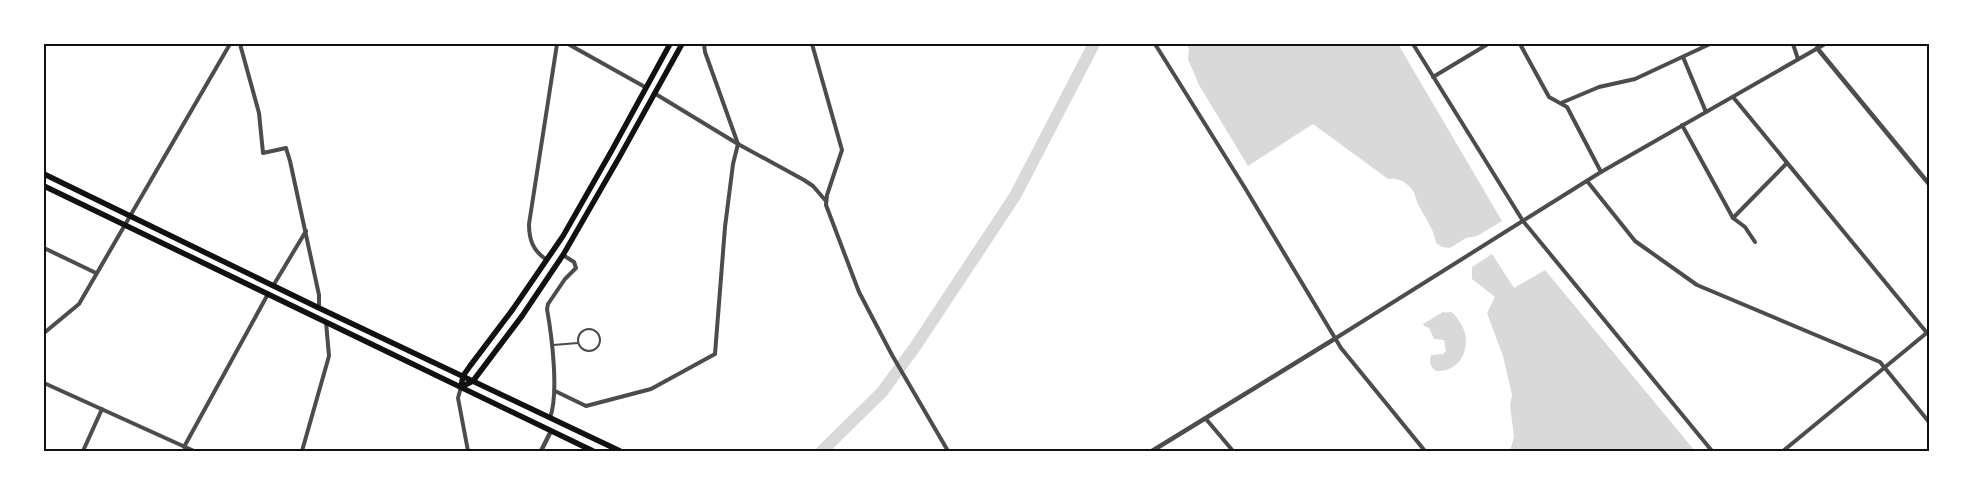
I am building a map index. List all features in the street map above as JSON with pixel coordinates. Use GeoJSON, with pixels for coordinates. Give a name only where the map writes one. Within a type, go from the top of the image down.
{"type":"FeatureCollection","features":[{"type":"Feature","properties":{"kind":"highway"},"geometry":{"type":"LineString","coordinates":[[461,387],[464,376],[548,260],[612,150],[670,44]]}},
{"type":"Feature","properties":{"kind":"highway"},"geometry":{"type":"LineString","coordinates":[[461,387],[473,381],[527,308],[563,255],[682,44]]}},
{"type":"Feature","properties":{"kind":"highway"},"geometry":{"type":"LineString","coordinates":[[44,174],[273,286],[620,451]]}},
{"type":"Feature","properties":{"kind":"highway"},"geometry":{"type":"LineString","coordinates":[[44,186],[593,451]]}},
{"type":"Feature","properties":{"kind":"street"},"geometry":{"type":"LineString","coordinates":[[44,333],[79,304],[230,44]]}},
{"type":"Feature","properties":{"kind":"street"},"geometry":{"type":"LineString","coordinates":[[240,44],[259,113],[263,153],[286,148],[306,231],[319,295],[319,308]]}},
{"type":"Feature","properties":{"kind":"street"},"geometry":{"type":"LineString","coordinates":[[548,260],[539,254],[533,246],[530,239],[529,224],[557,44]]}},
{"type":"Feature","properties":{"kind":"street"},"geometry":{"type":"LineString","coordinates":[[568,44],[645,87]]}},
{"type":"Feature","properties":{"kind":"street"},"geometry":{"type":"LineString","coordinates":[[555,390],[586,406],[651,389],[715,354],[725,227],[733,164],[738,144],[705,52],[704,44]]}},
{"type":"Feature","properties":{"kind":"street"},"geometry":{"type":"LineString","coordinates":[[812,44],[842,150],[826,201]]}},
{"type":"Feature","properties":{"kind":"street"},"geometry":{"type":"LineString","coordinates":[[1155,44],[1347,355],[1425,451]]}},
{"type":"Feature","properties":{"kind":"street"},"geometry":{"type":"LineString","coordinates":[[1413,44],[1523,221],[1712,451]]}},
{"type":"Feature","properties":{"kind":"street"},"geometry":{"type":"LineString","coordinates":[[1433,77],[1488,44]]}},
{"type":"Feature","properties":{"kind":"street"},"geometry":{"type":"LineString","coordinates":[[1520,44],[1549,98],[1567,107],[1601,172]]}},
{"type":"Feature","properties":{"kind":"street"},"geometry":{"type":"LineString","coordinates":[[1561,103],[1599,87],[1635,78],[1710,44]]}},
{"type":"Feature","properties":{"kind":"street"},"geometry":{"type":"LineString","coordinates":[[1793,44],[1798,59]]}},
{"type":"Feature","properties":{"kind":"street"},"geometry":{"type":"LineString","coordinates":[[1152,451],[1601,172],[1825,44]]}},
{"type":"Feature","properties":{"kind":"street"},"geometry":{"type":"LineString","coordinates":[[1817,48],[1929,184]]}},
{"type":"Feature","properties":{"kind":"street"},"geometry":{"type":"LineString","coordinates":[[1683,57],[1706,112]]}},
{"type":"Feature","properties":{"kind":"street"},"geometry":{"type":"LineString","coordinates":[[654,93],[738,144],[804,180],[813,186],[826,201],[859,292],[893,358],[948,451]]}},
{"type":"Feature","properties":{"kind":"street"},"geometry":{"type":"LineString","coordinates":[[1733,97],[1928,332],[1783,451]]}},
{"type":"Feature","properties":{"kind":"street"},"geometry":{"type":"LineString","coordinates":[[1682,125],[1733,218],[1746,227],[1755,242]]}},
{"type":"Feature","properties":{"kind":"street"},"geometry":{"type":"LineString","coordinates":[[1733,218],[1787,163]]}},
{"type":"Feature","properties":{"kind":"street"},"geometry":{"type":"LineString","coordinates":[[1587,181],[1635,241],[1697,285],[1880,362],[1929,422]]}},
{"type":"Feature","properties":{"kind":"street"},"geometry":{"type":"LineString","coordinates":[[273,286],[306,231]]}},
{"type":"Feature","properties":{"kind":"street"},"geometry":{"type":"LineString","coordinates":[[44,248],[96,274]]}},
{"type":"Feature","properties":{"kind":"street"},"geometry":{"type":"LineString","coordinates":[[550,418],[554,405],[555,390],[548,304],[565,279],[576,268],[574,262],[563,255]]}},
{"type":"Feature","properties":{"kind":"street"},"geometry":{"type":"LineString","coordinates":[[184,447],[268,294]]}},
{"type":"Feature","properties":{"kind":"street"},"geometry":{"type":"LineString","coordinates":[[302,451],[329,356],[326,322]]}},
{"type":"Feature","properties":{"kind":"street"},"geometry":{"type":"LineString","coordinates":[[44,383],[194,451]]}},
{"type":"Feature","properties":{"kind":"street"},"geometry":{"type":"LineString","coordinates":[[461,387],[458,398],[468,451]]}},
{"type":"Feature","properties":{"kind":"street"},"geometry":{"type":"LineString","coordinates":[[83,451],[102,409]]}},
{"type":"Feature","properties":{"kind":"street"},"geometry":{"type":"LineString","coordinates":[[1206,419],[1233,451]]}},
{"type":"Feature","properties":{"kind":"street"},"geometry":{"type":"LineString","coordinates":[[541,451],[551,431]]}},
{"type":"Feature","properties":{"kind":"lane"},"geometry":{"type":"LineString","coordinates":[[551,345],[578,344],[587,350],[597,348],[600,340],[599,334],[591,329],[586,330],[580,333],[578,344]]}},
{"type":"Feature","properties":{"kind":"shaded area"},"geometry":{"type":"Polygon","coordinates":[[[1187,44],[1398,44],[1502,221],[1477,236],[1466,238],[1450,248],[1442,247],[1436,243],[1431,227],[1418,204],[1414,192],[1409,186],[1399,180],[1388,179],[1313,124],[1248,166],[1199,85],[1188,59],[1189,49],[1187,44]]]}},
{"type":"Feature","properties":{"kind":"shaded area"},"geometry":{"type":"Polygon","coordinates":[[[1492,254],[1514,288],[1545,270],[1695,451],[1510,451],[1514,437],[1510,405],[1512,395],[1503,356],[1487,313],[1495,297],[1472,279],[1472,267],[1492,254]]]}},
{"type":"Feature","properties":{"kind":"shaded area"},"geometry":{"type":"Polygon","coordinates":[[[1443,312],[1451,312],[1457,318],[1466,337],[1466,345],[1460,361],[1446,370],[1437,371],[1431,366],[1430,358],[1431,355],[1443,354],[1446,351],[1444,340],[1434,339],[1429,328],[1423,324],[1443,312]]]}},
{"type":"Feature","properties":{"kind":"waterway"},"geometry":{"type":"LineString","coordinates":[[822,451],[882,392],[915,347],[1015,196],[1094,44]]}}]}
